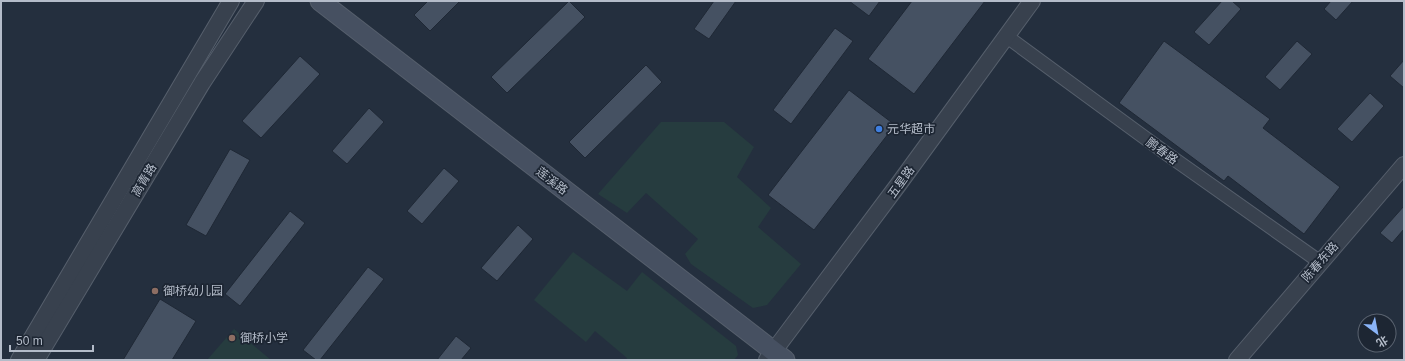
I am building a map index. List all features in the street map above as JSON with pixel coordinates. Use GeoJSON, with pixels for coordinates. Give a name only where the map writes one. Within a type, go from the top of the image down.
{"type":"FeatureCollection","features":[{"type":"Feature","properties":{"kind":"main road","name":"莲溪路"},"geometry":{"type":"LineString","coordinates":[[320,1],[775,357]]}},
{"type":"Feature","properties":{"kind":"street","name":"高青路"},"geometry":{"type":"LineString","coordinates":[[19,360],[231,1]]}},
{"type":"Feature","properties":{"kind":"street","name":"高青路"},"geometry":{"type":"LineString","coordinates":[[36,360],[202,83],[256,1]]}},
{"type":"Feature","properties":{"kind":"street","name":"五星路"},"geometry":{"type":"LineString","coordinates":[[775,357],[1032,1]]}},
{"type":"Feature","properties":{"kind":"street","name":"鹏春路"},"geometry":{"type":"LineString","coordinates":[[1006,36],[1167,154],[1320,262]]}},
{"type":"Feature","properties":{"kind":"street","name":"陈春东路"},"geometry":{"type":"LineString","coordinates":[[1237,360],[1404,165]]}},
{"type":"Feature","properties":{"kind":"green space"},"geometry":{"type":"Polygon","coordinates":[[[661,122],[724,122],[754,147],[737,177],[771,208],[758,227],[801,264],[767,305],[753,308],[691,264],[685,254],[698,239],[646,193],[627,213],[598,194],[661,122]]]}},
{"type":"Feature","properties":{"kind":"green space"},"geometry":{"type":"Polygon","coordinates":[[[573,252],[627,291],[642,272],[736,346],[738,355],[734,360],[626,360],[627,358],[595,331],[586,342],[534,300],[573,252]]]}},
{"type":"Feature","properties":{"kind":"green space"},"geometry":{"type":"Polygon","coordinates":[[[234,329],[271,360],[207,360],[234,329]]]}},
{"type":"Feature","properties":{"kind":"building"},"geometry":{"type":"Polygon","coordinates":[[[428,1],[460,1],[430,31],[414,15],[428,1]]]}},
{"type":"Feature","properties":{"kind":"building"},"geometry":{"type":"Polygon","coordinates":[[[569,1],[585,17],[507,93],[491,77],[569,1]]]}},
{"type":"Feature","properties":{"kind":"building"},"geometry":{"type":"Polygon","coordinates":[[[714,1],[736,1],[709,39],[694,29],[714,1]]]}},
{"type":"Feature","properties":{"kind":"building"},"geometry":{"type":"Polygon","coordinates":[[[849,1],[880,1],[869,16],[849,1]]]}},
{"type":"Feature","properties":{"kind":"building"},"geometry":{"type":"Polygon","coordinates":[[[912,1],[985,1],[914,94],[868,59],[912,1]]]}},
{"type":"Feature","properties":{"kind":"building"},"geometry":{"type":"Polygon","coordinates":[[[1222,1],[1232,1],[1241,9],[1209,45],[1194,32],[1222,1]]]}},
{"type":"Feature","properties":{"kind":"building"},"geometry":{"type":"Polygon","coordinates":[[[1331,1],[1353,1],[1336,20],[1324,9],[1331,1]]]}},
{"type":"Feature","properties":{"kind":"building"},"geometry":{"type":"Polygon","coordinates":[[[835,28],[853,41],[791,124],[773,110],[835,28]]]}},
{"type":"Feature","properties":{"kind":"building"},"geometry":{"type":"Polygon","coordinates":[[[1164,41],[1270,119],[1263,128],[1340,187],[1304,234],[1228,176],[1224,181],[1119,103],[1164,41]]]}},
{"type":"Feature","properties":{"kind":"building"},"geometry":{"type":"Polygon","coordinates":[[[1297,41],[1312,54],[1280,90],[1265,77],[1297,41]]]}},
{"type":"Feature","properties":{"kind":"building"},"geometry":{"type":"Polygon","coordinates":[[[300,56],[320,74],[261,138],[242,121],[300,56]]]}},
{"type":"Feature","properties":{"kind":"building"},"geometry":{"type":"Polygon","coordinates":[[[1404,60],[1404,88],[1390,76],[1404,60]]]}},
{"type":"Feature","properties":{"kind":"building"},"geometry":{"type":"Polygon","coordinates":[[[646,65],[662,82],[585,158],[569,142],[646,65]]]}},
{"type":"Feature","properties":{"kind":"building"},"geometry":{"type":"Polygon","coordinates":[[[849,90],[895,125],[814,230],[768,195],[849,90]]]}},
{"type":"Feature","properties":{"kind":"building"},"geometry":{"type":"Polygon","coordinates":[[[1370,93],[1384,106],[1352,142],[1337,129],[1370,93]]]}},
{"type":"Feature","properties":{"kind":"building"},"geometry":{"type":"Polygon","coordinates":[[[369,108],[384,122],[347,164],[332,151],[369,108]]]}},
{"type":"Feature","properties":{"kind":"building"},"geometry":{"type":"Polygon","coordinates":[[[230,149],[250,160],[206,236],[186,225],[230,149]]]}},
{"type":"Feature","properties":{"kind":"building"},"geometry":{"type":"Polygon","coordinates":[[[444,168],[459,181],[422,224],[407,211],[444,168]]]}},
{"type":"Feature","properties":{"kind":"building"},"geometry":{"type":"Polygon","coordinates":[[[1404,206],[1404,229],[1392,243],[1380,233],[1404,206]]]}},
{"type":"Feature","properties":{"kind":"building"},"geometry":{"type":"Polygon","coordinates":[[[290,211],[305,223],[240,306],[225,294],[290,211]]]}},
{"type":"Feature","properties":{"kind":"building"},"geometry":{"type":"Polygon","coordinates":[[[518,225],[533,239],[497,281],[481,268],[518,225]]]}},
{"type":"Feature","properties":{"kind":"building"},"geometry":{"type":"Polygon","coordinates":[[[368,267],[384,279],[320,360],[316,360],[303,350],[368,267]]]}},
{"type":"Feature","properties":{"kind":"building"},"geometry":{"type":"Polygon","coordinates":[[[160,299],[196,321],[172,360],[123,360],[160,299]]]}},
{"type":"Feature","properties":{"kind":"building"},"geometry":{"type":"Polygon","coordinates":[[[456,336],[471,348],[461,360],[437,360],[456,336]]]}},
{"type":"Feature","properties":{"kind":"place","name":"元华超市"},"geometry":{"type":"Point","coordinates":[879,129]}},
{"type":"Feature","properties":{"kind":"place","name":"御桥幼儿园"},"geometry":{"type":"Point","coordinates":[155,291]}},
{"type":"Feature","properties":{"kind":"place","name":"御桥小学"},"geometry":{"type":"Point","coordinates":[232,338]}}]}
